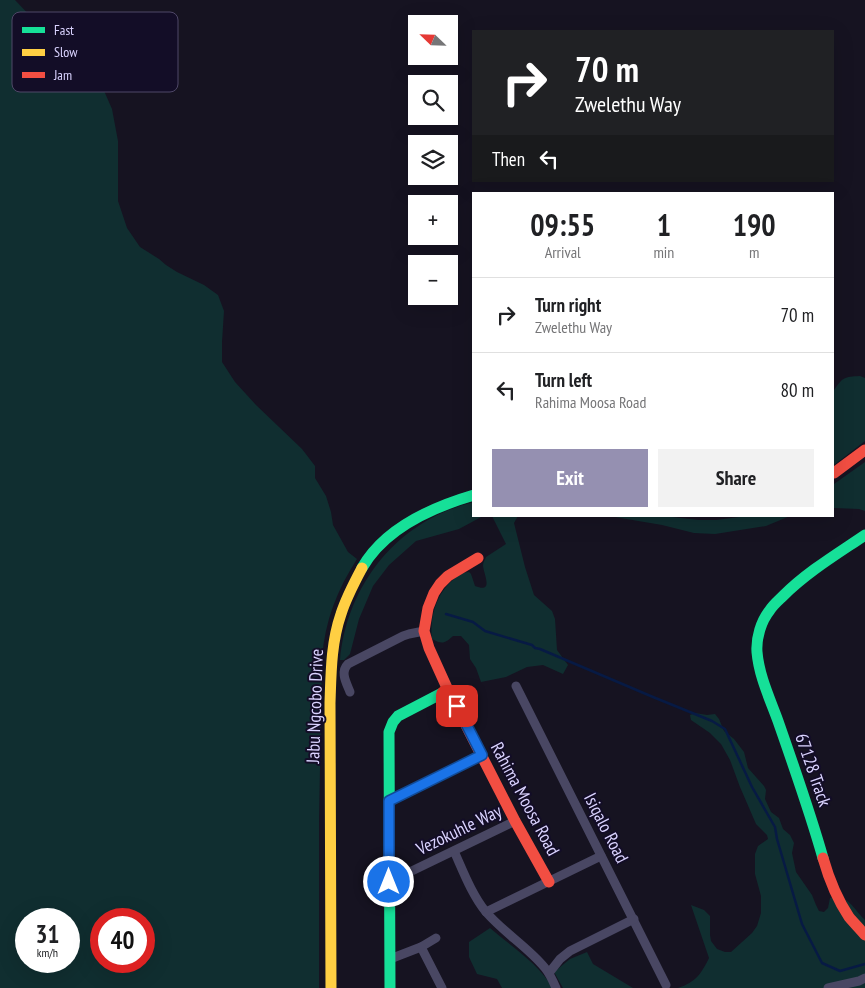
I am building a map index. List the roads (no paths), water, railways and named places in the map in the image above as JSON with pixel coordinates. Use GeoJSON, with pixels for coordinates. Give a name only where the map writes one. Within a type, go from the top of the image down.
{"type":"FeatureCollection","features":[{"type":"Feature","properties":{"kind":"street"},"geometry":{"type":"LineString","coordinates":[[834,473],[865,450]]}},
{"type":"Feature","properties":{"kind":"street","name":"Jabu Ngcobo Drive"},"geometry":{"type":"LineString","coordinates":[[331,988],[330,695],[333,646],[338,623],[358,575],[367,560],[381,544],[398,530],[426,512],[457,499],[472,495]]}},
{"type":"Feature","properties":{"kind":"street","name":"67128 Track"},"geometry":{"type":"LineString","coordinates":[[865,535],[809,573],[770,609],[762,623],[756,653],[760,675],[776,715],[814,826],[829,878],[849,916],[865,935]]}},
{"type":"Feature","properties":{"kind":"street","name":"Rahima Moosa Road"},"geometry":{"type":"LineString","coordinates":[[478,558],[448,576],[440,584],[428,608],[424,631],[429,648],[448,690],[515,821],[549,882]]}},
{"type":"Feature","properties":{"kind":"street"},"geometry":{"type":"LineString","coordinates":[[350,692],[344,673],[348,664],[403,636],[424,631]]}},
{"type":"Feature","properties":{"kind":"street","name":"Isiqalo Road"},"geometry":{"type":"LineString","coordinates":[[516,686],[666,985]]}},
{"type":"Feature","properties":{"kind":"street"},"geometry":{"type":"LineString","coordinates":[[390,988],[389,730],[393,720],[398,716],[448,690]]}},
{"type":"Feature","properties":{"kind":"street"},"geometry":{"type":"LineString","coordinates":[[389,801],[482,755]]}},
{"type":"Feature","properties":{"kind":"street","name":"Vezokuhle Way"},"geometry":{"type":"LineString","coordinates":[[389,882],[515,821]]}},
{"type":"Feature","properties":{"kind":"street"},"geometry":{"type":"LineString","coordinates":[[454,851],[472,889],[486,912],[537,959],[549,973],[556,988]]}},
{"type":"Feature","properties":{"kind":"street"},"geometry":{"type":"LineString","coordinates":[[486,912],[601,856]]}},
{"type":"Feature","properties":{"kind":"street"},"geometry":{"type":"LineString","coordinates":[[549,973],[560,959],[570,951],[634,919]]}},
{"type":"Feature","properties":{"kind":"street"},"geometry":{"type":"LineString","coordinates":[[390,959],[421,947],[436,938]]}},
{"type":"Feature","properties":{"kind":"street"},"geometry":{"type":"LineString","coordinates":[[421,947],[442,988]]}},
{"type":"Feature","properties":{"kind":"street"},"geometry":{"type":"LineString","coordinates":[[828,988],[865,978]]}},
{"type":"Feature","properties":{"kind":"waterway"},"geometry":{"type":"LineString","coordinates":[[446,614],[473,622],[485,631],[532,645],[535,648],[712,721],[725,729],[752,787],[775,827],[802,924],[822,963],[840,971],[865,964]]}}]}
